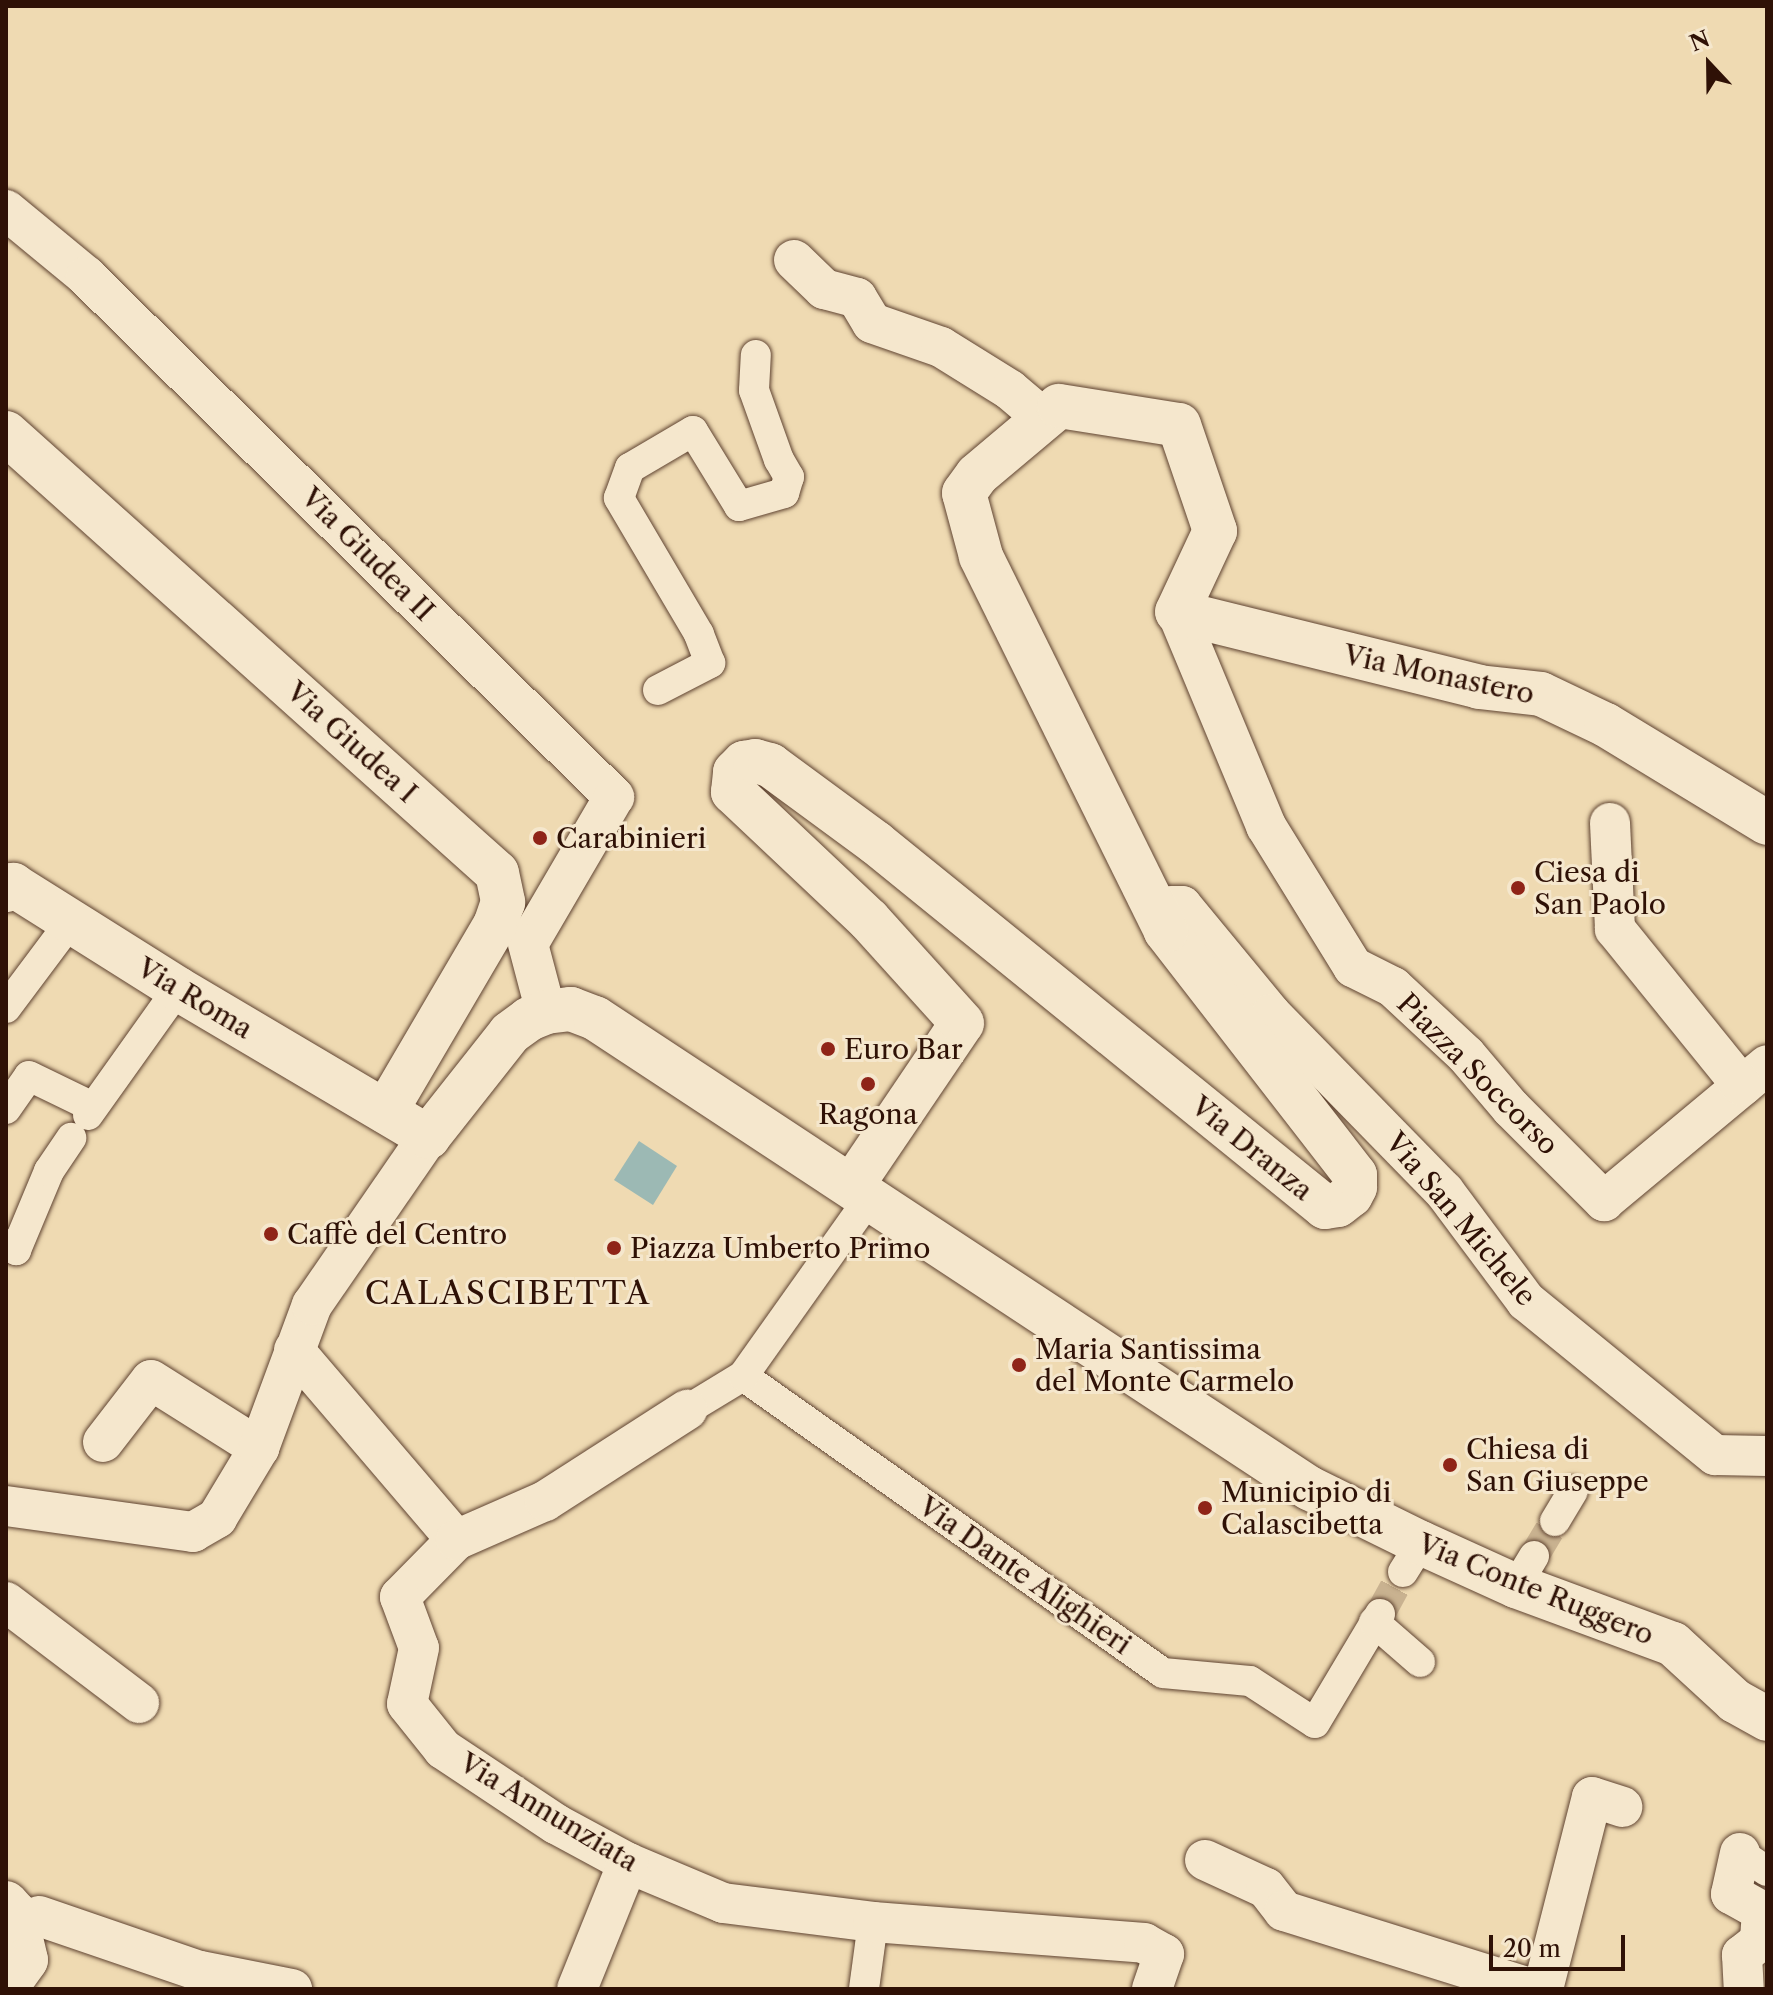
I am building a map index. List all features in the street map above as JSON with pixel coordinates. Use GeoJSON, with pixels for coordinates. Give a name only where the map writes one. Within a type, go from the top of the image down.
{"type":"FeatureCollection","features":[{"type":"Feature","properties":{"kind":"street","name":"Via Giudea II"},"geometry":{"type":"LineString","coordinates":[[6,210],[86,276],[614,797],[528,944],[546,1012]]}},
{"type":"Feature","properties":{"kind":"street"},"geometry":{"type":"LineString","coordinates":[[794,260],[824,289],[857,298],[872,323],[941,347],[1010,390],[1043,418]]}},
{"type":"Feature","properties":{"kind":"street"},"geometry":{"type":"LineString","coordinates":[[658,690],[710,663],[699,634],[619,498],[630,468],[693,431],[739,506],[784,493],[789,477],[779,460],[754,390],[756,355]]}},
{"type":"Feature","properties":{"kind":"street","name":"Via Dranza"},"geometry":{"type":"LineString","coordinates":[[862,1190],[962,1023],[869,920],[733,792],[732,779],[744,763],[755,761],[770,765],[876,843],[1325,1207],[1338,1205],[1351,1195],[1355,1175],[1160,918],[981,556],[964,493],[977,475],[1059,406],[1179,425],[1215,531],[1177,612]]}},
{"type":"Feature","properties":{"kind":"street","name":"Via Giudea I"},"geometry":{"type":"LineString","coordinates":[[6,433],[497,873],[503,902],[495,925],[386,1111]]}},
{"type":"Feature","properties":{"kind":"street","name":"Via Monastero"},"geometry":{"type":"LineString","coordinates":[[1177,612],[1479,687],[1541,694],[1606,725],[1767,823]]}},
{"type":"Feature","properties":{"kind":"street","name":"Piazza Soccorso"},"geometry":{"type":"LineString","coordinates":[[1177,612],[1266,826],[1353,967],[1393,987],[1466,1055],[1511,1108],[1604,1201],[1755,1076]]}},
{"type":"Feature","properties":{"kind":"street"},"geometry":{"type":"LineString","coordinates":[[1610,823],[1615,929],[1755,1076]]}},
{"type":"Feature","properties":{"kind":"street","name":"Via Roma"},"geometry":{"type":"LineString","coordinates":[[8,884],[428,1137]]}},
{"type":"Feature","properties":{"kind":"street","name":"Via San Michele"},"geometry":{"type":"LineString","coordinates":[[1160,918],[1172,906],[1182,906],[1271,1014],[1444,1191],[1526,1301],[1715,1455],[1767,1456]]}},
{"type":"Feature","properties":{"kind":"street"},"geometry":{"type":"LineString","coordinates":[[6,1008],[71,921]]}},
{"type":"Feature","properties":{"kind":"street"},"geometry":{"type":"LineString","coordinates":[[6,1244],[16,1250],[49,1171],[178,989]]}},
{"type":"Feature","properties":{"kind":"street","name":"Via Conte Ruggero"},"geometry":{"type":"LineString","coordinates":[[546,1012],[571,1009],[595,1018],[862,1190],[1412,1558],[1525,1571],[1673,1644],[1735,1701],[1767,1719]]}},
{"type":"Feature","properties":{"kind":"street"},"geometry":{"type":"LineString","coordinates":[[6,1506],[193,1532],[217,1518],[259,1448],[312,1305],[428,1137],[510,1033],[546,1012]]}},
{"type":"Feature","properties":{"kind":"street"},"geometry":{"type":"LineString","coordinates":[[6,1109],[29,1076],[84,1120]]}},
{"type":"Feature","properties":{"kind":"street"},"geometry":{"type":"LineString","coordinates":[[294,1350],[450,1546],[545,1501],[687,1410],[748,1380],[862,1190]]}},
{"type":"Feature","properties":{"kind":"street"},"geometry":{"type":"LineString","coordinates":[[103,1442],[151,1380],[259,1448]]}},
{"type":"Feature","properties":{"kind":"street","name":"Via Dante Alighieri"},"geometry":{"type":"LineString","coordinates":[[748,1380],[1163,1673],[1250,1681],[1315,1723],[1377,1618],[1420,1662]]}},
{"type":"Feature","properties":{"kind":"street"},"geometry":{"type":"LineString","coordinates":[[1555,1521],[1573,1491]]}},
{"type":"Feature","properties":{"kind":"street","name":"Via Annunziata"},"geometry":{"type":"LineString","coordinates":[[450,1546],[400,1597],[419,1648],[407,1704],[443,1749],[556,1824],[628,1863],[723,1903],[873,1922],[1144,1943],[1158,1972]]}},
{"type":"Feature","properties":{"kind":"street"},"geometry":{"type":"LineString","coordinates":[[6,1602],[139,1703]]}},
{"type":"Feature","properties":{"kind":"street"},"geometry":{"type":"LineString","coordinates":[[1543,1989],[1592,1797],[1622,1807]]}},
{"type":"Feature","properties":{"kind":"street"},"geometry":{"type":"LineString","coordinates":[[1205,1860],[1266,1888],[1284,1911],[1533,1989]]}},
{"type":"Feature","properties":{"kind":"street"},"geometry":{"type":"LineString","coordinates":[[1744,1989],[1742,1955],[1760,1941],[1762,1911],[1731,1894],[1754,1862]]}},
{"type":"Feature","properties":{"kind":"street"},"geometry":{"type":"LineString","coordinates":[[577,1989],[628,1863]]}},
{"type":"Feature","properties":{"kind":"street"},"geometry":{"type":"LineString","coordinates":[[6,1988],[26,1960],[15,1913],[22,1910],[200,1971],[292,1989]]}},
{"type":"Feature","properties":{"kind":"street"},"geometry":{"type":"LineString","coordinates":[[864,1989],[873,1922]]}},
{"type":"Feature","properties":{"kind":"water"},"geometry":{"type":"Polygon","coordinates":[[[639,1141],[677,1166],[653,1205],[614,1180],[639,1141]]]}},
{"type":"Feature","properties":{"kind":"tunnel"},"geometry":{"type":"LineString","coordinates":[[1534,1556],[1555,1521]]}},
{"type":"Feature","properties":{"kind":"tunnel"},"geometry":{"type":"LineString","coordinates":[[1380,1614],[1403,1572]]}},
{"type":"Feature","properties":{"kind":"place","name":"Carabinieri"},"geometry":{"type":"Point","coordinates":[540,838]}},
{"type":"Feature","properties":{"kind":"place","name":"Ciesa di San Paolo"},"geometry":{"type":"Point","coordinates":[1518,888]}},
{"type":"Feature","properties":{"kind":"place","name":"Euro Bar"},"geometry":{"type":"Point","coordinates":[828,1049]}},
{"type":"Feature","properties":{"kind":"place","name":"Ragona"},"geometry":{"type":"Point","coordinates":[868,1084]}},
{"type":"Feature","properties":{"kind":"place","name":"Caffè del Centro"},"geometry":{"type":"Point","coordinates":[271,1234]}},
{"type":"Feature","properties":{"kind":"place","name":"Piazza Umberto Primo"},"geometry":{"type":"Point","coordinates":[614,1248]}},
{"type":"Feature","properties":{"kind":"place","name":"Maria Santissima del Monte Carmelo"},"geometry":{"type":"Point","coordinates":[1019,1365]}},
{"type":"Feature","properties":{"kind":"place","name":"Chiesa di San Giuseppe"},"geometry":{"type":"Point","coordinates":[1450,1465]}},
{"type":"Feature","properties":{"kind":"place","name":"Municipio di Calascibetta"},"geometry":{"type":"Point","coordinates":[1205,1508]}},
{"type":"Feature","properties":{"kind":"district","name":"CALASCIBETTA"},"geometry":{"type":"Point","coordinates":[508,1293]}}]}
